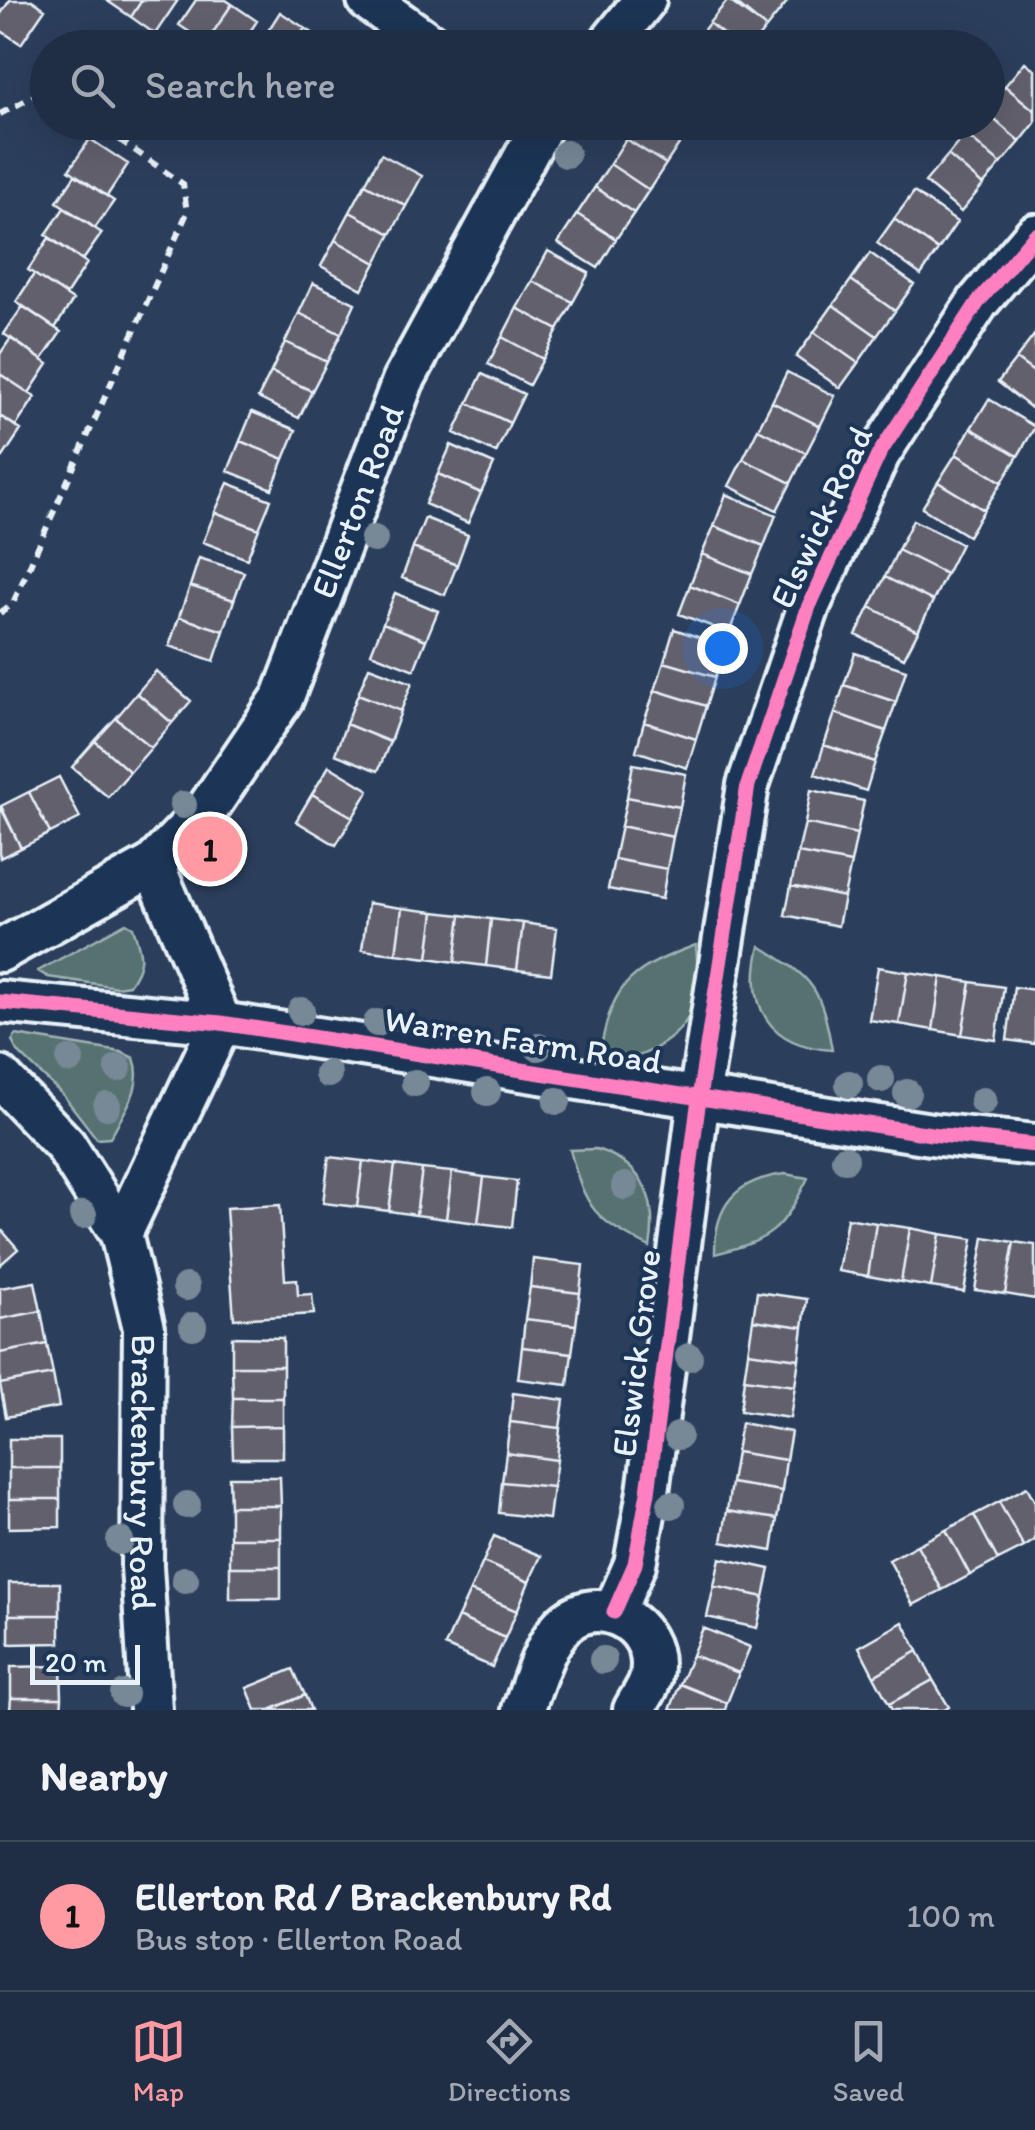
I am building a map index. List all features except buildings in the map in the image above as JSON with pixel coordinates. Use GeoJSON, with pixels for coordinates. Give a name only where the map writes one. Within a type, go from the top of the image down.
{"type":"FeatureCollection","features":[{"type":"Feature","properties":{"kind":"street"},"geometry":{"type":"LineString","coordinates":[[368,0],[410,30]]}},
{"type":"Feature","properties":{"kind":"street"},"geometry":{"type":"LineString","coordinates":[[621,30],[645,0]]}},
{"type":"Feature","properties":{"kind":"street","name":"Ellerton Road"},"geometry":{"type":"LineString","coordinates":[[0,951],[153,865],[208,808],[283,697],[403,382],[534,140]]}},
{"type":"Feature","properties":{"kind":"street","name":"Elswick Road"},"geometry":{"type":"LineString","coordinates":[[699,1098],[748,784],[808,606],[879,454],[978,302],[1035,234]]}},
{"type":"Feature","properties":{"kind":"street"},"geometry":{"type":"LineString","coordinates":[[121,1234],[221,1023],[153,865]]}},
{"type":"Feature","properties":{"kind":"street","name":"Warren Farm Road"},"geometry":{"type":"LineString","coordinates":[[0,1002],[221,1023],[930,1134],[1035,1145]]}},
{"type":"Feature","properties":{"kind":"street","name":"Brackenbury Road"},"geometry":{"type":"LineString","coordinates":[[0,1077],[65,1145],[121,1234],[144,1328],[142,1566],[151,1710]]}},
{"type":"Feature","properties":{"kind":"street","name":"Elswick Grove"},"geometry":{"type":"LineString","coordinates":[[614,1612],[635,1564],[648,1492],[699,1098]]}},
{"type":"Feature","properties":{"kind":"street"},"geometry":{"type":"LineString","coordinates":[[523,1710],[559,1629],[581,1612],[614,1612],[638,1627],[648,1648],[652,1675],[634,1710]]}},
{"type":"Feature","properties":{"kind":"path"},"geometry":{"type":"LineString","coordinates":[[0,114],[30,98]]}},
{"type":"Feature","properties":{"kind":"path"},"geometry":{"type":"LineString","coordinates":[[0,612],[13,603],[187,214],[183,184],[120,140]]}},
{"type":"Feature","properties":{"kind":"green space"},"geometry":{"type":"Polygon","coordinates":[[[126,923],[133,927],[140,957],[129,985],[117,987],[48,977],[38,971],[126,923]]]}},
{"type":"Feature","properties":{"kind":"green space"},"geometry":{"type":"Polygon","coordinates":[[[696,945],[696,1000],[681,1028],[643,1054],[598,1063],[609,1016],[624,986],[652,964],[696,945]]]}},
{"type":"Feature","properties":{"kind":"green space"},"geometry":{"type":"Polygon","coordinates":[[[760,946],[792,967],[812,987],[824,1012],[832,1050],[792,1041],[767,1019],[756,987],[760,946]]]}},
{"type":"Feature","properties":{"kind":"green space"},"geometry":{"type":"Polygon","coordinates":[[[16,1035],[121,1052],[134,1058],[135,1089],[110,1138],[97,1139],[63,1095],[17,1051],[12,1041],[16,1035]]]}},
{"type":"Feature","properties":{"kind":"green space"},"geometry":{"type":"Polygon","coordinates":[[[596,1149],[626,1164],[644,1186],[652,1214],[650,1247],[604,1220],[588,1200],[570,1150],[596,1149]]]}},
{"type":"Feature","properties":{"kind":"green space"},"geometry":{"type":"Polygon","coordinates":[[[785,1174],[808,1178],[782,1222],[763,1238],[715,1254],[719,1222],[731,1198],[753,1182],[785,1174]]]}},
{"type":"Feature","properties":{"kind":"cycle path"},"geometry":{"type":"LineString","coordinates":[[614,1612],[635,1564],[648,1492],[699,1098],[748,785],[809,606],[879,454],[978,302],[1035,235]]}},
{"type":"Feature","properties":{"kind":"cycle path"},"geometry":{"type":"LineString","coordinates":[[0,1002],[221,1023],[931,1134],[1035,1145]]}},
{"type":"Feature","properties":{"kind":"place","name":"Ellerton Rd / Brackenbury Rd"},"geometry":{"type":"Point","coordinates":[210,849]}}]}
